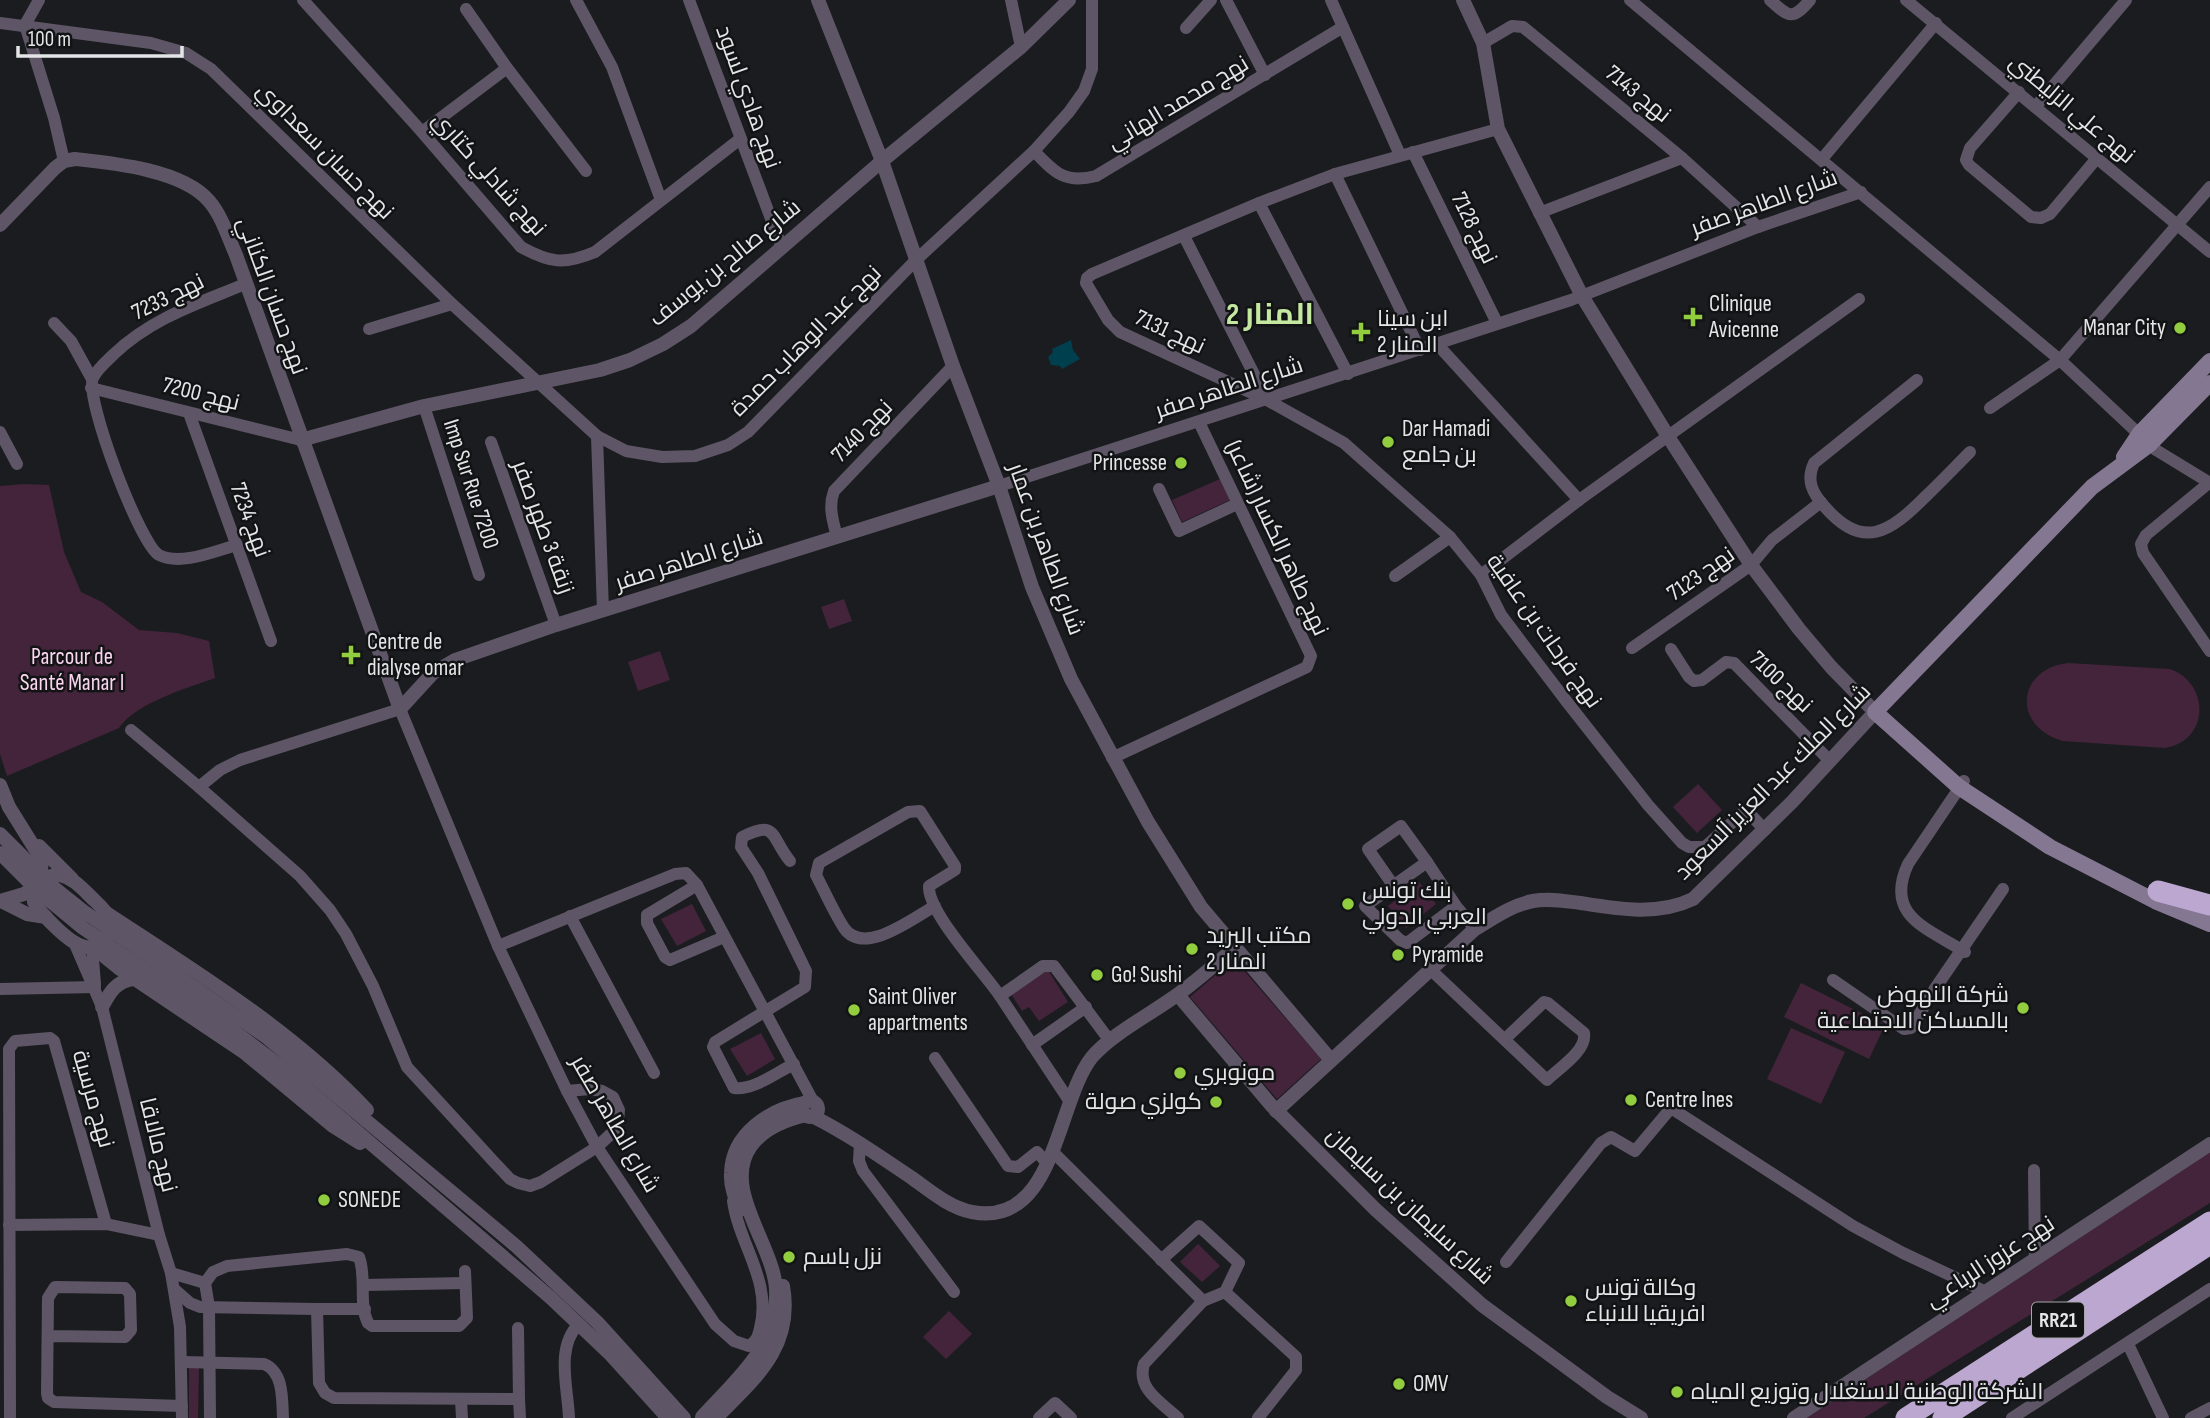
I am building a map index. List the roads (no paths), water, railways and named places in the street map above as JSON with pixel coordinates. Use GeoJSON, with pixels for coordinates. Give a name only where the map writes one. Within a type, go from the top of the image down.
{"type":"FeatureCollection","features":[{"type":"Feature","properties":{"kind":"highway"},"geometry":{"type":"LineString","coordinates":[[2158,891],[2210,905]]}},
{"type":"Feature","properties":{"kind":"highway","name":"RR21"},"geometry":{"type":"LineString","coordinates":[[1906,1418],[2210,1222]]}},
{"type":"Feature","properties":{"kind":"highway","name":"RR21"},"geometry":{"type":"LineString","coordinates":[[1942,1418],[2210,1244]]}},
{"type":"Feature","properties":{"kind":"main road"},"geometry":{"type":"LineString","coordinates":[[2145,439],[2210,361]]}},
{"type":"Feature","properties":{"kind":"main road"},"geometry":{"type":"LineString","coordinates":[[2145,439],[2210,383]]}},
{"type":"Feature","properties":{"kind":"main road","name":"شارع الملك عبد العزيز آلسعود"},"geometry":{"type":"LineString","coordinates":[[1875,712],[2065,513],[2145,439]]}},
{"type":"Feature","properties":{"kind":"main road"},"geometry":{"type":"LineString","coordinates":[[1875,712],[1962,784],[2050,847],[2173,910],[2210,924]]}},
{"type":"Feature","properties":{"kind":"main road"},"geometry":{"type":"LineString","coordinates":[[1962,784],[2091,860],[2210,914]]}},
{"type":"Feature","properties":{"kind":"street"},"geometry":{"type":"LineString","coordinates":[[0,225],[44,177],[64,161],[54,118],[25,25],[39,0]]}},
{"type":"Feature","properties":{"kind":"street","name":"نهج شادلي كتاري"},"geometry":{"type":"LineString","coordinates":[[303,0],[521,247],[540,258],[554,261],[576,260],[595,251],[740,139]]}},
{"type":"Feature","properties":{"kind":"street"},"geometry":{"type":"LineString","coordinates":[[576,0],[612,67],[661,200]]}},
{"type":"Feature","properties":{"kind":"street","name":"نهج هادي لسود"},"geometry":{"type":"LineString","coordinates":[[689,0],[782,248]]}},
{"type":"Feature","properties":{"kind":"street","name":"شارع الطاهر بن عمار"},"geometry":{"type":"LineString","coordinates":[[818,0],[882,161],[953,366],[999,486],[1032,587],[1071,679],[1111,758],[1173,865],[1201,907],[1331,1060]]}},
{"type":"Feature","properties":{"kind":"street"},"geometry":{"type":"LineString","coordinates":[[1011,0],[1021,47]]}},
{"type":"Feature","properties":{"kind":"street","name":"شارع صالح بن يوسف"},"geometry":{"type":"LineString","coordinates":[[301,440],[424,406],[600,370],[630,360],[663,344],[691,326],[882,161],[1021,47],[1069,0]]}},
{"type":"Feature","properties":{"kind":"street","name":"نهج عبد الوهاب حمدة"},"geometry":{"type":"LineString","coordinates":[[539,383],[597,436],[626,451],[662,457],[695,456],[728,445],[748,432],[916,260],[1034,151],[1069,112],[1084,91],[1092,69],[1092,0]]}},
{"type":"Feature","properties":{"kind":"street"},"geometry":{"type":"LineString","coordinates":[[1186,28],[1211,0]]}},
{"type":"Feature","properties":{"kind":"street"},"geometry":{"type":"LineString","coordinates":[[1226,0],[1265,75]]}},
{"type":"Feature","properties":{"kind":"street","name":"نهج 7128"},"geometry":{"type":"LineString","coordinates":[[1331,0],[1407,153],[1497,323]]}},
{"type":"Feature","properties":{"kind":"street"},"geometry":{"type":"LineString","coordinates":[[1463,0],[1483,43],[1498,130],[1582,296],[1751,565],[1831,667],[1875,712]]}},
{"type":"Feature","properties":{"kind":"street"},"geometry":{"type":"LineString","coordinates":[[1630,0],[2060,360],[2167,458],[2210,482],[2147,535],[2141,544],[2143,553],[2210,651]]}},
{"type":"Feature","properties":{"kind":"street"},"geometry":{"type":"LineString","coordinates":[[1770,0],[1791,15],[1800,12],[1810,0]]}},
{"type":"Feature","properties":{"kind":"street","name":"نهج علي الزليطني"},"geometry":{"type":"LineString","coordinates":[[1906,0],[2210,252]]}},
{"type":"Feature","properties":{"kind":"street"},"geometry":{"type":"LineString","coordinates":[[2036,106],[2126,0]]}},
{"type":"Feature","properties":{"kind":"street"},"geometry":{"type":"LineString","coordinates":[[466,9],[507,68],[586,171]]}},
{"type":"Feature","properties":{"kind":"street","name":"نهج حسان سعداوي"},"geometry":{"type":"LineString","coordinates":[[0,23],[151,43],[186,53],[211,69],[452,304],[539,383]]}},
{"type":"Feature","properties":{"kind":"street"},"geometry":{"type":"LineString","coordinates":[[1822,159],[1936,23]]}},
{"type":"Feature","properties":{"kind":"street","name":"نهج 7143"},"geometry":{"type":"LineString","coordinates":[[1483,43],[1512,26],[1523,27],[1682,158],[1758,227]]}},
{"type":"Feature","properties":{"kind":"street","name":"نهج محمد الهاني"},"geometry":{"type":"LineString","coordinates":[[1034,151],[1051,169],[1066,178],[1080,180],[1096,176],[1343,27]]}},
{"type":"Feature","properties":{"kind":"street"},"geometry":{"type":"LineString","coordinates":[[422,132],[507,68]]}},
{"type":"Feature","properties":{"kind":"street"},"geometry":{"type":"LineString","coordinates":[[2019,92],[1967,154],[1969,165],[1979,174],[2031,217],[2041,218],[2050,214],[2097,158]]}},
{"type":"Feature","properties":{"kind":"street"},"geometry":{"type":"LineString","coordinates":[[1267,400],[1185,236],[1259,202],[1335,174],[1498,130]]}},
{"type":"Feature","properties":{"kind":"street"},"geometry":{"type":"LineString","coordinates":[[1539,213],[1682,158]]}},
{"type":"Feature","properties":{"kind":"street","name":"نهج حسان الكناني"},"geometry":{"type":"LineString","coordinates":[[64,161],[75,159],[154,172],[191,186],[211,203],[219,216],[236,255],[400,709]]}},
{"type":"Feature","properties":{"kind":"street"},"geometry":{"type":"LineString","coordinates":[[1335,174],[1420,350]]}},
{"type":"Feature","properties":{"kind":"street"},"geometry":{"type":"LineString","coordinates":[[1990,408],[2060,360],[2210,187]]}},
{"type":"Feature","properties":{"kind":"street","name":"شارع الطاهر صفر"},"geometry":{"type":"LineString","coordinates":[[733,1190],[734,1211],[762,1290],[761,1325],[756,1341],[749,1346],[734,1341],[715,1324],[597,1147],[567,1091],[498,946],[400,709],[433,673],[455,660],[556,625],[1199,422],[1582,296],[1758,227],[1861,192]]}},
{"type":"Feature","properties":{"kind":"street"},"geometry":{"type":"LineString","coordinates":[[1259,202],[1348,374]]}},
{"type":"Feature","properties":{"kind":"street","name":"نهج 7131"},"geometry":{"type":"LineString","coordinates":[[1185,236],[1092,274],[1087,278],[1088,287],[1108,320],[1120,332],[1267,400]]}},
{"type":"Feature","properties":{"kind":"street","name":"نهج 7233"},"geometry":{"type":"LineString","coordinates":[[92,384],[111,357],[131,338],[152,324],[245,284]]}},
{"type":"Feature","properties":{"kind":"street"},"geometry":{"type":"LineString","coordinates":[[1481,575],[1579,500],[1669,438],[1859,299]]}},
{"type":"Feature","properties":{"kind":"street"},"geometry":{"type":"LineString","coordinates":[[369,330],[452,304]]}},
{"type":"Feature","properties":{"kind":"street"},"geometry":{"type":"LineString","coordinates":[[54,323],[71,341],[92,384],[100,425],[137,520],[151,548],[159,555],[173,559],[237,545]]}},
{"type":"Feature","properties":{"kind":"street"},"geometry":{"type":"LineString","coordinates":[[1437,344],[1579,500]]}},
{"type":"Feature","properties":{"kind":"street","name":"نهج 7140"},"geometry":{"type":"LineString","coordinates":[[837,537],[830,510],[834,491],[953,366]]}},
{"type":"Feature","properties":{"kind":"street"},"geometry":{"type":"LineString","coordinates":[[1917,380],[1814,463],[1809,474],[1810,484],[1821,502],[1833,516],[1860,531],[1889,528],[1909,513],[1970,452]]}},
{"type":"Feature","properties":{"kind":"street","name":"نهج 7200"},"geometry":{"type":"LineString","coordinates":[[92,384],[189,413],[301,440]]}},
{"type":"Feature","properties":{"kind":"street","name":"نهج فرحات بن عافية"},"geometry":{"type":"LineString","coordinates":[[1267,400],[1344,443],[1450,537],[1481,575],[1511,628],[1677,839],[1689,847],[1705,847],[1746,810],[1765,830]]}},
{"type":"Feature","properties":{"kind":"street","name":"Imp Sur Rue 7200"},"geometry":{"type":"LineString","coordinates":[[424,406],[479,575]]}},
{"type":"Feature","properties":{"kind":"street","name":"نهج 7234"},"geometry":{"type":"LineString","coordinates":[[189,413],[271,640]]}},
{"type":"Feature","properties":{"kind":"street","name":"نهج طاهر الكسار (شاعر)"},"geometry":{"type":"LineString","coordinates":[[1111,758],[1307,667],[1310,662],[1311,656],[1199,422]]}},
{"type":"Feature","properties":{"kind":"street"},"geometry":{"type":"LineString","coordinates":[[0,432],[4,450],[17,464]]}},
{"type":"Feature","properties":{"kind":"street"},"geometry":{"type":"LineString","coordinates":[[597,436],[603,611]]}},
{"type":"Feature","properties":{"kind":"street","name":"زنقة 3 طهر صفر"},"geometry":{"type":"LineString","coordinates":[[491,442],[556,625]]}},
{"type":"Feature","properties":{"kind":"street"},"geometry":{"type":"LineString","coordinates":[[1159,489],[1179,531],[1237,504]]}},
{"type":"Feature","properties":{"kind":"street","name":"نهج 7123"},"geometry":{"type":"LineString","coordinates":[[1632,648],[1751,565],[1772,540],[1821,502]]}},
{"type":"Feature","properties":{"kind":"street"},"geometry":{"type":"LineString","coordinates":[[1395,576],[1450,537]]}},
{"type":"Feature","properties":{"kind":"street","name":"نهج 7100"},"geometry":{"type":"LineString","coordinates":[[1671,649],[1694,681],[1702,680],[1726,662],[1734,663],[1830,761]]}},
{"type":"Feature","properties":{"kind":"street"},"geometry":{"type":"LineString","coordinates":[[200,787],[220,769],[240,760],[400,709]]}},
{"type":"Feature","properties":{"kind":"street","name":"شارع الملك عبد العزيز آلسعود"},"geometry":{"type":"LineString","coordinates":[[1276,1111],[1475,929],[1513,907],[1534,901],[1556,900],[1628,909],[1672,908],[1693,899],[1765,830],[1875,712]]}},
{"type":"Feature","properties":{"kind":"street"},"geometry":{"type":"LineString","coordinates":[[131,730],[300,876],[330,910],[346,934],[373,986],[407,1067],[416,1080],[510,1178],[530,1186],[597,1147],[612,1132],[618,1122],[619,1110],[613,1097],[603,1091],[590,1089],[567,1091]]}},
{"type":"Feature","properties":{"kind":"street"},"geometry":{"type":"LineString","coordinates":[[1962,784],[1908,864],[1899,890],[1902,906],[1911,918],[1963,951]]}},
{"type":"Feature","properties":{"kind":"street"},"geometry":{"type":"LineString","coordinates":[[0,785],[9,807],[42,860],[43,867],[34,902],[46,917],[79,946],[93,947],[145,970],[265,1037],[516,1246],[571,1296],[684,1418]]}},
{"type":"Feature","properties":{"kind":"street"},"geometry":{"type":"LineString","coordinates":[[935,905],[877,938],[865,940],[845,930],[816,875],[816,870],[819,863],[908,812],[920,811],[955,866],[955,870],[929,886],[929,894],[953,936],[1000,996],[1070,1102]]}},
{"type":"Feature","properties":{"kind":"street"},"geometry":{"type":"LineString","coordinates":[[1393,885],[1368,849],[1401,826],[1475,929]]}},
{"type":"Feature","properties":{"kind":"street"},"geometry":{"type":"LineString","coordinates":[[790,861],[771,831],[759,828],[742,836],[741,847],[767,890],[806,971],[805,987],[715,1042],[713,1047],[734,1088],[738,1090],[794,1064]]}},
{"type":"Feature","properties":{"kind":"street"},"geometry":{"type":"LineString","coordinates":[[24,832],[109,918],[110,930],[104,942],[93,947]]}},
{"type":"Feature","properties":{"kind":"street"},"geometry":{"type":"LineString","coordinates":[[0,834],[9,856],[83,911],[145,970],[342,1133],[378,1150],[523,1272],[579,1324],[664,1416]]}},
{"type":"Feature","properties":{"kind":"street"},"geometry":{"type":"LineString","coordinates":[[1427,863],[1365,906],[1404,943],[1411,941],[1456,906]]}},
{"type":"Feature","properties":{"kind":"street"},"geometry":{"type":"LineString","coordinates":[[498,946],[675,874],[685,873],[697,885],[794,1064],[811,1108],[954,1206],[980,1213],[999,1211],[1023,1199],[1036,1185],[1050,1158],[1079,1079],[1093,1057],[1110,1041],[1178,995],[1236,947]]}},
{"type":"Feature","properties":{"kind":"street"},"geometry":{"type":"LineString","coordinates":[[0,901],[24,894],[49,876],[60,875],[78,884]]}},
{"type":"Feature","properties":{"kind":"street"},"geometry":{"type":"LineString","coordinates":[[697,885],[647,915],[647,923],[665,957],[670,960],[724,937]]}},
{"type":"Feature","properties":{"kind":"street"},"geometry":{"type":"LineString","coordinates":[[1833,980],[1908,1030],[2003,889]]}},
{"type":"Feature","properties":{"kind":"street"},"geometry":{"type":"LineString","coordinates":[[0,901],[27,914],[46,917]]}},
{"type":"Feature","properties":{"kind":"street"},"geometry":{"type":"LineString","coordinates":[[105,912],[236,1000],[297,1046],[358,1100],[386,1136]]}},
{"type":"Feature","properties":{"kind":"street"},"geometry":{"type":"LineString","coordinates":[[570,916],[654,1073]]}},
{"type":"Feature","properties":{"kind":"street","name":"نهج مالاقا"},"geometry":{"type":"LineString","coordinates":[[74,942],[102,1007],[171,1273],[183,1362],[182,1412]]}},
{"type":"Feature","properties":{"kind":"street"},"geometry":{"type":"LineString","coordinates":[[0,989],[95,988],[93,947]]}},
{"type":"Feature","properties":{"kind":"street"},"geometry":{"type":"LineString","coordinates":[[1000,996],[1043,966],[1049,965],[1058,970],[1110,1041]]}},
{"type":"Feature","properties":{"kind":"street"},"geometry":{"type":"LineString","coordinates":[[102,1007],[115,986],[145,970]]}},
{"type":"Feature","properties":{"kind":"street"},"geometry":{"type":"LineString","coordinates":[[1432,970],[1546,1080],[1582,1046],[1585,1037],[1584,1033],[1544,1002],[1505,1039]]}},
{"type":"Feature","properties":{"kind":"street","name":"شارع سليمان بن سليمان"},"geometry":{"type":"LineString","coordinates":[[1178,995],[1276,1111],[1376,1210],[1482,1305],[1607,1397],[1641,1418]]}},
{"type":"Feature","properties":{"kind":"street"},"geometry":{"type":"LineString","coordinates":[[1032,1045],[1086,1007]]}},
{"type":"Feature","properties":{"kind":"street","name":"نهج مرسية"},"geometry":{"type":"LineString","coordinates":[[10,1418],[9,1225],[5,1117],[10,1047],[15,1041],[50,1038],[56,1045],[106,1224]]}},
{"type":"Feature","properties":{"kind":"street"},"geometry":{"type":"LineString","coordinates":[[935,1058],[1008,1166],[1018,1167],[1037,1152],[1050,1158],[1203,1301]]}},
{"type":"Feature","properties":{"kind":"street"},"geometry":{"type":"LineString","coordinates":[[773,1310],[769,1283],[733,1190],[732,1163],[743,1139],[774,1112],[811,1108]]}},
{"type":"Feature","properties":{"kind":"street"},"geometry":{"type":"LineString","coordinates":[[702,1417],[760,1352],[769,1332],[773,1310],[775,1284],[742,1182],[748,1150],[770,1128],[811,1108]]}},
{"type":"Feature","properties":{"kind":"street"},"geometry":{"type":"LineString","coordinates":[[1506,1262],[1601,1143],[1611,1137],[1635,1152],[1671,1108],[1857,1228],[1986,1292]]}},
{"type":"Feature","properties":{"kind":"street"},"geometry":{"type":"LineString","coordinates":[[860,1143],[859,1161],[863,1171],[954,1292]]}},
{"type":"Feature","properties":{"kind":"street","name":"نهج عزوز الرباعي"},"geometry":{"type":"LineString","coordinates":[[1794,1418],[2210,1144]]}},
{"type":"Feature","properties":{"kind":"street"},"geometry":{"type":"LineString","coordinates":[[2034,1170],[2035,1259]]}},
{"type":"Feature","properties":{"kind":"street"},"geometry":{"type":"LineString","coordinates":[[716,1418],[765,1367],[782,1331],[785,1306],[782,1281],[755,1223]]}},
{"type":"Feature","properties":{"kind":"street"},"geometry":{"type":"LineString","coordinates":[[9,1225],[106,1224],[159,1235]]}},
{"type":"Feature","properties":{"kind":"street"},"geometry":{"type":"LineString","coordinates":[[1161,1260],[1196,1227],[1203,1228],[1239,1263],[1225,1292],[1203,1301],[1144,1364],[1142,1370],[1145,1388],[1178,1418]]}},
{"type":"Feature","properties":{"kind":"street"},"geometry":{"type":"LineString","coordinates":[[209,1418],[211,1363],[209,1307],[205,1283],[213,1272],[227,1266],[347,1254],[359,1257],[364,1268],[364,1285],[365,1319],[372,1326],[459,1326],[467,1318],[465,1277],[364,1285]]}},
{"type":"Feature","properties":{"kind":"street"},"geometry":{"type":"LineString","coordinates":[[171,1273],[205,1283]]}},
{"type":"Feature","properties":{"kind":"street"},"geometry":{"type":"LineString","coordinates":[[48,1336],[125,1337],[131,1330],[128,1291],[121,1287],[55,1287],[48,1298],[47,1393],[50,1401],[182,1412]]}},
{"type":"Feature","properties":{"kind":"street"},"geometry":{"type":"LineString","coordinates":[[174,1289],[190,1303],[209,1307],[365,1309]]}},
{"type":"Feature","properties":{"kind":"street"},"geometry":{"type":"LineString","coordinates":[[2012,1418],[2210,1289]]}},
{"type":"Feature","properties":{"kind":"street"},"geometry":{"type":"LineString","coordinates":[[1225,1292],[1296,1357],[1296,1370],[1258,1418]]}},
{"type":"Feature","properties":{"kind":"street"},"geometry":{"type":"LineString","coordinates":[[317,1309],[319,1383],[325,1393],[334,1398],[519,1399]]}},
{"type":"Feature","properties":{"kind":"street"},"geometry":{"type":"LineString","coordinates":[[569,1418],[565,1349],[570,1333],[579,1324]]}},
{"type":"Feature","properties":{"kind":"street"},"geometry":{"type":"LineString","coordinates":[[517,1328],[520,1418]]}},
{"type":"Feature","properties":{"kind":"street"},"geometry":{"type":"LineString","coordinates":[[2128,1344],[2163,1418]]}},
{"type":"Feature","properties":{"kind":"street"},"geometry":{"type":"LineString","coordinates":[[183,1362],[270,1366],[275,1371],[280,1386],[283,1418]]}},
{"type":"Feature","properties":{"kind":"street"},"geometry":{"type":"LineString","coordinates":[[461,1399],[462,1418]]}},
{"type":"Feature","properties":{"kind":"street"},"geometry":{"type":"LineString","coordinates":[[1040,1418],[1055,1403],[1071,1418]]}},
{"type":"Feature","properties":{"kind":"street"},"geometry":{"type":"LineString","coordinates":[[2191,1418],[2210,1408]]}},
{"type":"Feature","properties":{"kind":"water"},"geometry":{"type":"Polygon","coordinates":[[[1071,340],[1073,350],[1080,359],[1062,369],[1060,366],[1051,365],[1048,357],[1053,352],[1052,349],[1071,340]]]}},
{"type":"Feature","properties":{"kind":"place","name":"Clinique Avicenne"},"geometry":{"type":"Point","coordinates":[1693,317]}},
{"type":"Feature","properties":{"kind":"place","name":"Manar City"},"geometry":{"type":"Point","coordinates":[2180,328]}},
{"type":"Feature","properties":{"kind":"place","name":"ابن سينا المنار 2"},"geometry":{"type":"Point","coordinates":[1361,332]}},
{"type":"Feature","properties":{"kind":"place","name":"Dar Hamadi بن جامع"},"geometry":{"type":"Point","coordinates":[1388,442]}},
{"type":"Feature","properties":{"kind":"place","name":"Princesse"},"geometry":{"type":"Point","coordinates":[1181,463]}},
{"type":"Feature","properties":{"kind":"place","name":"Centre de dialyse omar"},"geometry":{"type":"Point","coordinates":[351,655]}},
{"type":"Feature","properties":{"kind":"place","name":"بنك تونس العربي الدولي"},"geometry":{"type":"Point","coordinates":[1348,904]}},
{"type":"Feature","properties":{"kind":"place","name":"مكتب البريد المنار 2"},"geometry":{"type":"Point","coordinates":[1192,949]}},
{"type":"Feature","properties":{"kind":"place","name":"Pyramide"},"geometry":{"type":"Point","coordinates":[1398,955]}},
{"type":"Feature","properties":{"kind":"place","name":"Go! Sushi"},"geometry":{"type":"Point","coordinates":[1097,975]}},
{"type":"Feature","properties":{"kind":"place","name":"شركة النهوض بالمساكن الاجتماعية"},"geometry":{"type":"Point","coordinates":[2023,1008]}},
{"type":"Feature","properties":{"kind":"place","name":"Saint Oliver appartments"},"geometry":{"type":"Point","coordinates":[854,1010]}},
{"type":"Feature","properties":{"kind":"place","name":"مونوبري"},"geometry":{"type":"Point","coordinates":[1180,1073]}},
{"type":"Feature","properties":{"kind":"place","name":"Centre Ines"},"geometry":{"type":"Point","coordinates":[1631,1100]}},
{"type":"Feature","properties":{"kind":"place","name":"كولزي صولة"},"geometry":{"type":"Point","coordinates":[1216,1102]}},
{"type":"Feature","properties":{"kind":"place","name":"SONEDE"},"geometry":{"type":"Point","coordinates":[324,1200]}},
{"type":"Feature","properties":{"kind":"place","name":"نزل باسم"},"geometry":{"type":"Point","coordinates":[789,1257]}},
{"type":"Feature","properties":{"kind":"place","name":"وكالة تونس افريقيا للانباء"},"geometry":{"type":"Point","coordinates":[1571,1301]}},
{"type":"Feature","properties":{"kind":"place","name":"OMV"},"geometry":{"type":"Point","coordinates":[1399,1384]}},
{"type":"Feature","properties":{"kind":"place","name":"الشركة الوطنية لاستغلال وتوزيع المياه"},"geometry":{"type":"Point","coordinates":[1677,1392]}},
{"type":"Feature","properties":{"kind":"district","name":"المنار 2"},"geometry":{"type":"Point","coordinates":[1270,315]}},
{"type":"Feature","properties":{"kind":"park label","name":"Parcour de Santé Manar I"},"geometry":{"type":"Point","coordinates":[72,670]}}]}
